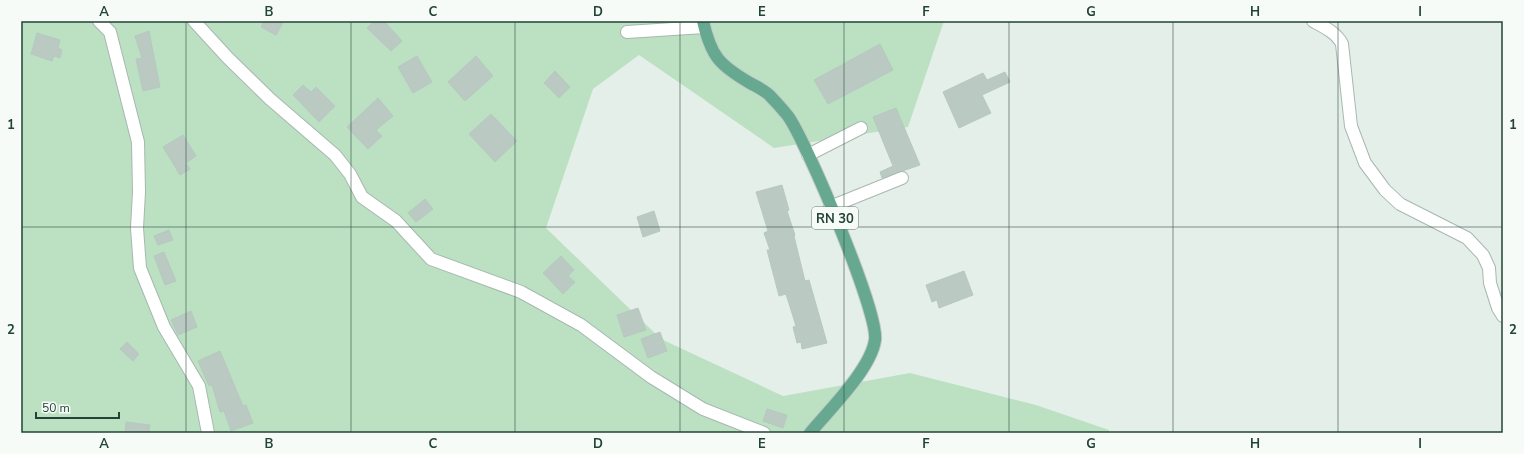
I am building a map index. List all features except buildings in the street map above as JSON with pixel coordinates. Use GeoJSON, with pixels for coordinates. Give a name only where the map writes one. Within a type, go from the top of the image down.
{"type":"FeatureCollection","features":[{"type":"Feature","properties":{"kind":"main road","name":"RN 30"},"geometry":{"type":"LineString","coordinates":[[704,24],[707,39],[719,62],[769,94],[788,116],[808,155],[830,207],[862,285],[874,323],[876,339],[871,356],[845,391],[810,433]]}},
{"type":"Feature","properties":{"kind":"street"},"geometry":{"type":"LineString","coordinates":[[99,21],[110,32],[138,142],[139,192],[137,228],[140,268],[164,327],[199,386],[208,433]]}},
{"type":"Feature","properties":{"kind":"street"},"geometry":{"type":"LineString","coordinates":[[194,21],[270,100],[335,155],[350,174],[362,197],[396,221],[431,259],[521,292],[581,325],[651,377],[703,409],[764,433]]}},
{"type":"Feature","properties":{"kind":"street"},"geometry":{"type":"LineString","coordinates":[[1313,21],[1332,32],[1342,44],[1351,126],[1365,163],[1385,190],[1400,204],[1467,238],[1483,255],[1489,268],[1490,283],[1498,308],[1503,316]]}},
{"type":"Feature","properties":{"kind":"street"},"geometry":{"type":"LineString","coordinates":[[627,32],[704,24]]}},
{"type":"Feature","properties":{"kind":"street"},"geometry":{"type":"LineString","coordinates":[[808,155],[861,128]]}},
{"type":"Feature","properties":{"kind":"street"},"geometry":{"type":"LineString","coordinates":[[830,207],[902,178]]}},
{"type":"Feature","properties":{"kind":"green space"},"geometry":{"type":"Polygon","coordinates":[[[21,21],[944,21],[908,127],[774,148],[639,55],[593,89],[546,228],[661,339],[783,396],[910,373],[1036,405],[1109,430],[1109,433],[21,433],[21,21]]]}}]}
